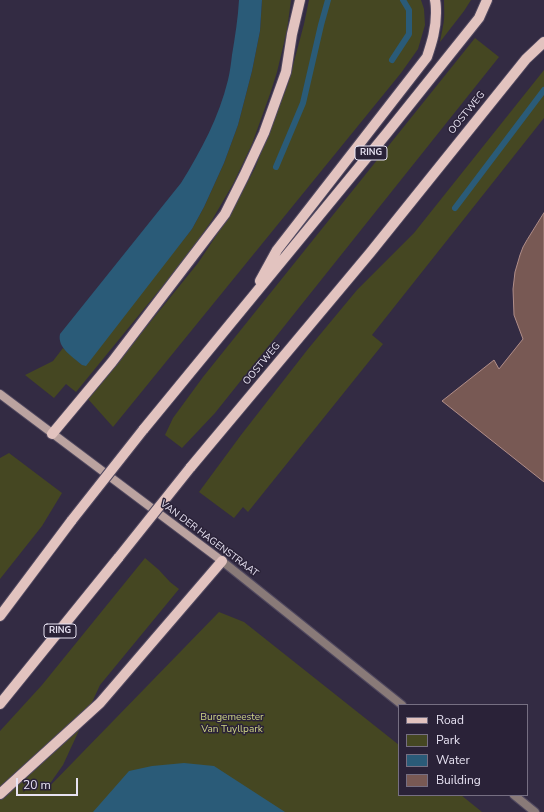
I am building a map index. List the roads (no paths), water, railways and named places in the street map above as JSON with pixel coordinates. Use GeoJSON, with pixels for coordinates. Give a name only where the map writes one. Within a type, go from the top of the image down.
{"type":"FeatureCollection","features":[{"type":"Feature","properties":{"kind":"main road"},"geometry":{"type":"LineString","coordinates":[[52,434],[112,362],[225,214],[264,132],[286,72],[292,34],[300,0]]}},
{"type":"Feature","properties":{"kind":"main road"},"geometry":{"type":"LineString","coordinates":[[249,302],[277,250],[427,57],[434,37],[436,21],[435,0]]}},
{"type":"Feature","properties":{"kind":"main road","name":"RING"},"geometry":{"type":"LineString","coordinates":[[0,616],[72,520],[143,430],[382,139],[479,18],[487,0]]}},
{"type":"Feature","properties":{"kind":"main road","name":"OOSTWEG"},"geometry":{"type":"LineString","coordinates":[[0,704],[190,468],[370,253],[526,59],[544,42]]}},
{"type":"Feature","properties":{"kind":"main road"},"geometry":{"type":"LineString","coordinates":[[0,794],[100,703],[222,561]]}},
{"type":"Feature","properties":{"kind":"street","name":"VAN DER HAGENSTRAAT"},"geometry":{"type":"LineString","coordinates":[[0,394],[222,561],[401,704]]}},
{"type":"Feature","properties":{"kind":"street"},"geometry":{"type":"LineString","coordinates":[[515,796],[536,812]]}},
{"type":"Feature","properties":{"kind":"water"},"geometry":{"type":"Polygon","coordinates":[[[239,0],[262,0],[260,31],[252,71],[238,125],[224,163],[192,229],[86,366],[82,365],[63,348],[60,334],[181,183],[196,159],[220,107],[228,80],[239,0]]]}},
{"type":"Feature","properties":{"kind":"water"},"geometry":{"type":"Polygon","coordinates":[[[184,763],[214,766],[285,812],[93,812],[129,771],[152,766],[184,763]]]}},
{"type":"Feature","properties":{"kind":"waterway"},"geometry":{"type":"LineString","coordinates":[[276,167],[303,103],[328,0]]}},
{"type":"Feature","properties":{"kind":"waterway"},"geometry":{"type":"LineString","coordinates":[[392,60],[409,34],[409,10],[403,0]]}},
{"type":"Feature","properties":{"kind":"waterway"},"geometry":{"type":"LineString","coordinates":[[455,208],[544,90]]}},
{"type":"Feature","properties":{"kind":"park label","name":"Burgemeester Van Tuyllpark"},"geometry":{"type":"Point","coordinates":[232,724]}}]}
